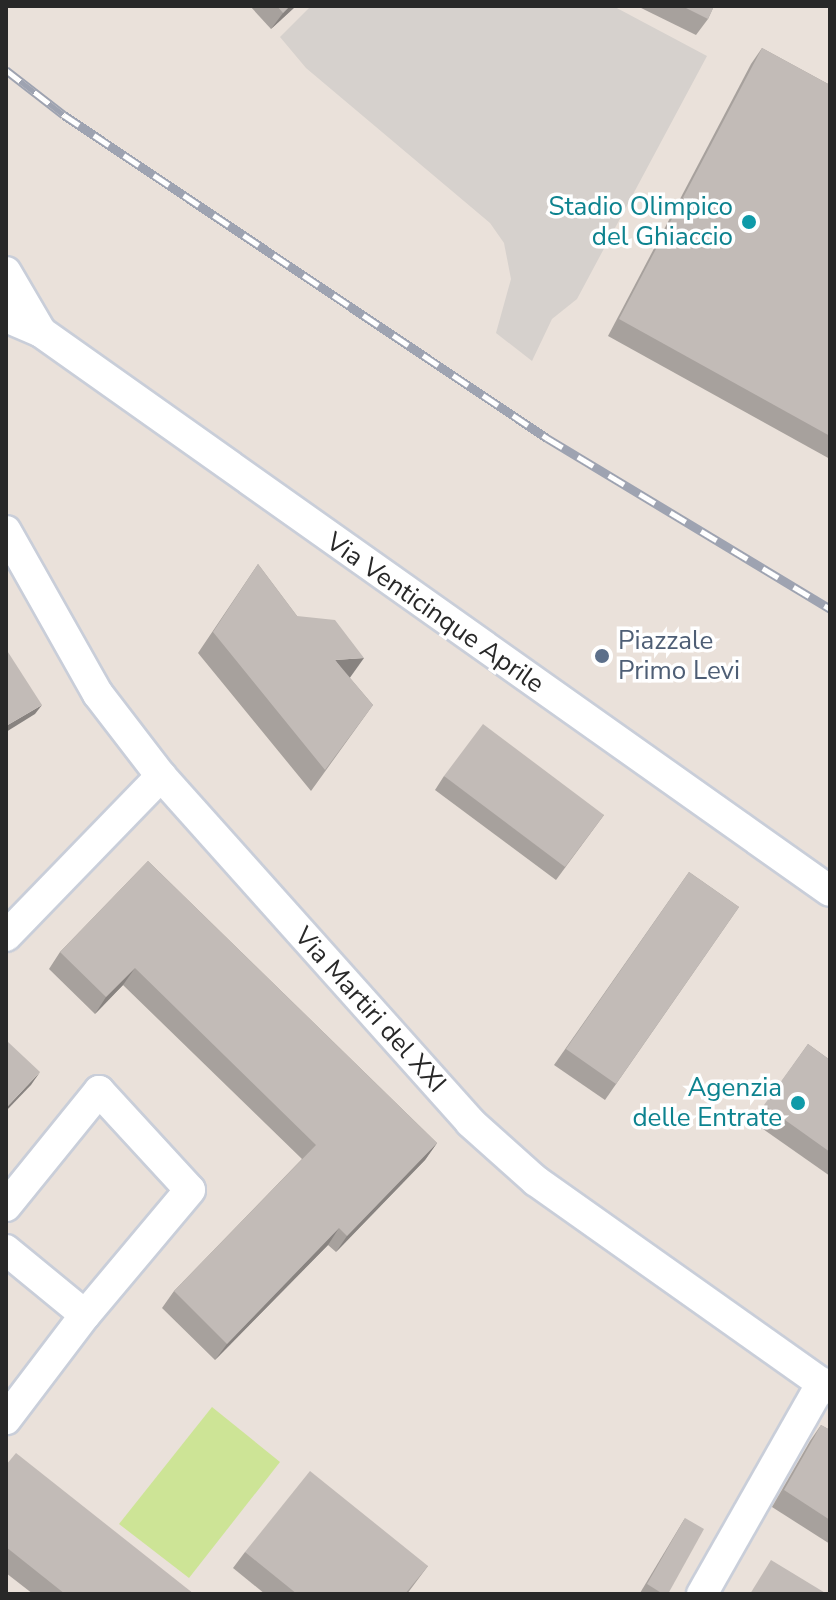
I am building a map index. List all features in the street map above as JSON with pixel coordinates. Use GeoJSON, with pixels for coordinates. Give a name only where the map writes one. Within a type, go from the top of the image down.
{"type":"FeatureCollection","features":[{"type":"Feature","properties":{"kind":"street"},"geometry":{"type":"LineString","coordinates":[[6,272],[41,332]]}},
{"type":"Feature","properties":{"kind":"street"},"geometry":{"type":"LineString","coordinates":[[6,317],[41,332]]}},
{"type":"Feature","properties":{"kind":"street","name":"Via Venticinque Aprile"},"geometry":{"type":"LineString","coordinates":[[41,332],[830,891]]}},
{"type":"Feature","properties":{"kind":"street","name":"Via Martiri del XXI"},"geometry":{"type":"LineString","coordinates":[[7,531],[98,694],[161,776],[470,1122],[536,1181],[826,1386]]}},
{"type":"Feature","properties":{"kind":"street"},"geometry":{"type":"LineString","coordinates":[[6,936],[161,776]]}},
{"type":"Feature","properties":{"kind":"street"},"geometry":{"type":"LineString","coordinates":[[6,1206],[99,1091],[190,1190],[85,1315],[6,1419]]}},
{"type":"Feature","properties":{"kind":"street"},"geometry":{"type":"LineString","coordinates":[[6,1250],[85,1315]]}},
{"type":"Feature","properties":{"kind":"street"},"geometry":{"type":"LineString","coordinates":[[702,1594],[826,1386]]}},
{"type":"Feature","properties":{"kind":"green space"},"geometry":{"type":"Polygon","coordinates":[[[212,1407],[280,1462],[189,1578],[119,1524],[212,1407]]]}},
{"type":"Feature","properties":{"kind":"shaded area"},"geometry":{"type":"Polygon","coordinates":[[[311,6],[613,6],[707,56],[577,299],[552,319],[532,361],[496,333],[511,279],[504,243],[490,223],[306,68],[280,37],[311,6]]]}},
{"type":"Feature","properties":{"kind":"building"},"geometry":{"type":"Polygon","coordinates":[[[277,6],[290,6],[283,13],[277,6]]]}},
{"type":"Feature","properties":{"kind":"building"},"geometry":{"type":"Polygon","coordinates":[[[682,6],[714,6],[708,19],[682,6]]]}},
{"type":"Feature","properties":{"kind":"building","name":"Stadio Olimpico del Ghiaccio"},"geometry":{"type":"Polygon","coordinates":[[[762,48],[830,85],[830,436],[619,319],[762,48]]]}},
{"type":"Feature","properties":{"kind":"building"},"geometry":{"type":"Polygon","coordinates":[[[258,564],[297,616],[335,620],[364,658],[335,660],[373,705],[325,770],[213,632],[258,564]]]}},
{"type":"Feature","properties":{"kind":"building"},"geometry":{"type":"Polygon","coordinates":[[[6,649],[42,705],[6,726],[6,649]]]}},
{"type":"Feature","properties":{"kind":"building"},"geometry":{"type":"Polygon","coordinates":[[[483,724],[604,815],[565,867],[444,776],[483,724]]]}},
{"type":"Feature","properties":{"kind":"building"},"geometry":{"type":"Polygon","coordinates":[[[148,861],[437,1143],[347,1236],[339,1228],[227,1344],[174,1291],[316,1145],[135,968],[106,997],[60,952],[148,861]]]}},
{"type":"Feature","properties":{"kind":"building"},"geometry":{"type":"Polygon","coordinates":[[[689,872],[739,907],[616,1084],[566,1049],[689,872]]]}},
{"type":"Feature","properties":{"kind":"building"},"geometry":{"type":"Polygon","coordinates":[[[6,1042],[40,1072],[6,1108],[6,1042]]]}},
{"type":"Feature","properties":{"kind":"building","name":"Agenzia delle Entrate"},"geometry":{"type":"Polygon","coordinates":[[[808,1044],[830,1060],[830,1152],[764,1105],[808,1044]]]}},
{"type":"Feature","properties":{"kind":"building"},"geometry":{"type":"Polygon","coordinates":[[[821,1425],[830,1430],[830,1520],[784,1490],[821,1425]]]}},
{"type":"Feature","properties":{"kind":"building"},"geometry":{"type":"Polygon","coordinates":[[[16,1453],[194,1594],[65,1594],[6,1547],[6,1465],[16,1453]]]}},
{"type":"Feature","properties":{"kind":"building"},"geometry":{"type":"Polygon","coordinates":[[[310,1471],[428,1566],[405,1594],[297,1594],[245,1552],[310,1471]]]}},
{"type":"Feature","properties":{"kind":"building"},"geometry":{"type":"Polygon","coordinates":[[[685,1518],[704,1529],[668,1594],[663,1594],[647,1584],[685,1518]]]}},
{"type":"Feature","properties":{"kind":"building"},"geometry":{"type":"Polygon","coordinates":[[[771,1560],[827,1594],[750,1594],[771,1560]]]}},
{"type":"Feature","properties":{"kind":"railway"},"geometry":{"type":"LineString","coordinates":[[6,70],[64,115],[547,438],[830,609]]}},
{"type":"Feature","properties":{"kind":"place","name":"Stadio Olimpico del Ghiaccio"},"geometry":{"type":"Point","coordinates":[749,222]}},
{"type":"Feature","properties":{"kind":"place","name":"Piazzale Primo Levi"},"geometry":{"type":"Point","coordinates":[602,656]}},
{"type":"Feature","properties":{"kind":"place","name":"Agenzia delle Entrate"},"geometry":{"type":"Point","coordinates":[798,1103]}}]}
